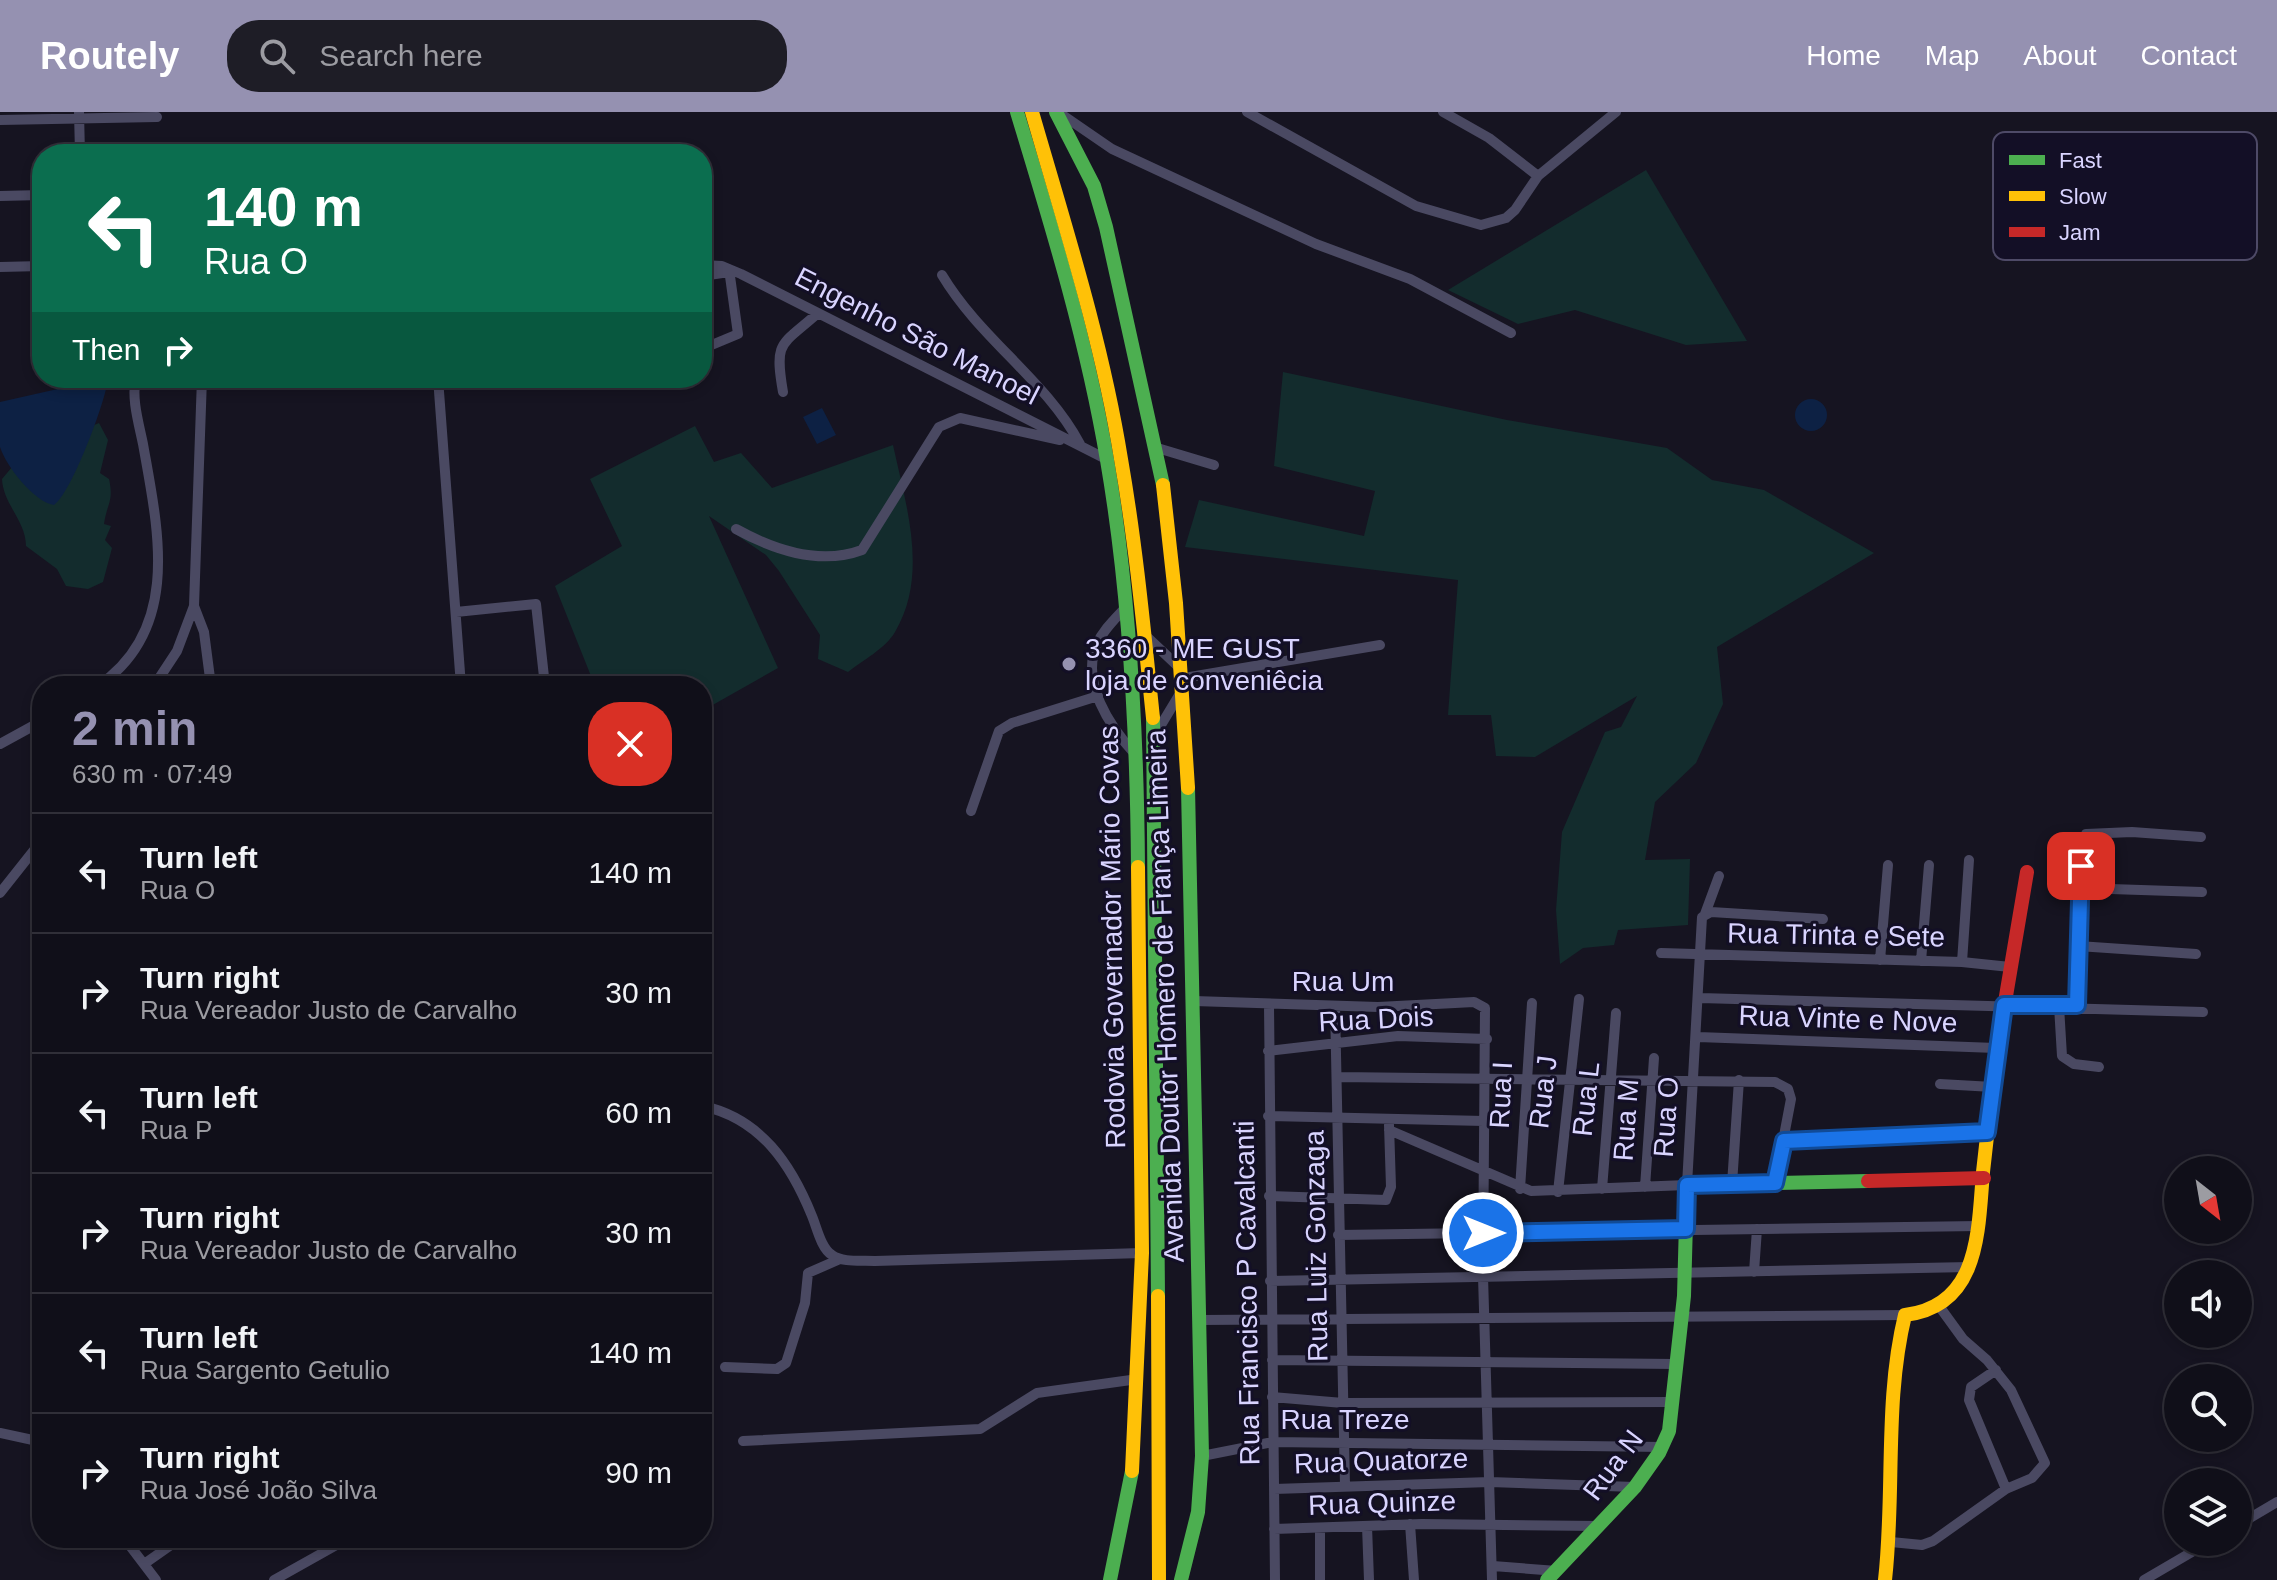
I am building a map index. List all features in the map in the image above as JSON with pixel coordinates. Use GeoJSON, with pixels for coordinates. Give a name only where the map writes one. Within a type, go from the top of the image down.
{"type":"FeatureCollection","features":[{"type":"Feature","properties":{"kind":"main road","name":"Rodovia Governador Mário Covas"},"geometry":{"type":"LineString","coordinates":[[1017,112],[1065,267],[1107,460],[1126,607],[1137,757],[1142,1253],[1138,1379],[1133,1467],[1110,1580]]}},
{"type":"Feature","properties":{"kind":"main road","name":"Rodovia Governador Mário Covas"},"geometry":{"type":"LineString","coordinates":[[1032,112],[1079,273],[1121,456],[1139,574],[1155,740],[1159,1580]]}},
{"type":"Feature","properties":{"kind":"main road","name":"Avenida Doutor Homero de França Limeira"},"geometry":{"type":"LineString","coordinates":[[1057,112],[1098,199],[1154,447],[1171,544],[1183,678],[1194,1001],[1202,1456],[1198,1512],[1181,1580]]}},
{"type":"Feature","properties":{"kind":"main road"},"geometry":{"type":"LineString","coordinates":[[1885,1580],[1891,1542],[1897,1366],[1905,1315],[1939,1306],[1954,1293],[1970,1267],[1979,1226],[1996,1048],[2027,872]]}},
{"type":"Feature","properties":{"kind":"main road"},"geometry":{"type":"LineString","coordinates":[[1687,1185],[1984,1178]]}},
{"type":"Feature","properties":{"kind":"main road","name":"Rua O"},"geometry":{"type":"LineString","coordinates":[[1683,1315],[1687,1185]]}},
{"type":"Feature","properties":{"kind":"main road","name":"Rua N"},"geometry":{"type":"LineString","coordinates":[[1552,1575],[1635,1487],[1663,1447],[1672,1421],[1683,1315]]}},
{"type":"Feature","properties":{"kind":"street"},"geometry":{"type":"LineString","coordinates":[[1057,112],[1112,149],[1316,244],[1410,279],[1511,333]]}},
{"type":"Feature","properties":{"kind":"street"},"geometry":{"type":"LineString","coordinates":[[1247,112],[1416,206],[1481,225],[1506,218],[1524,199],[1538,176],[1616,112]]}},
{"type":"Feature","properties":{"kind":"street"},"geometry":{"type":"LineString","coordinates":[[1447,113],[1489,138],[1538,176]]}},
{"type":"Feature","properties":{"kind":"street"},"geometry":{"type":"LineString","coordinates":[[0,120],[80,114],[157,117]]}},
{"type":"Feature","properties":{"kind":"street"},"geometry":{"type":"LineString","coordinates":[[80,114],[80,144]]}},
{"type":"Feature","properties":{"kind":"street"},"geometry":{"type":"LineString","coordinates":[[0,196],[32,195]]}},
{"type":"Feature","properties":{"kind":"street"},"geometry":{"type":"LineString","coordinates":[[0,267],[32,266]]}},
{"type":"Feature","properties":{"kind":"street","name":"Engenho São Manoel"},"geometry":{"type":"LineString","coordinates":[[712,267],[729,270],[818,313],[1107,460]]}},
{"type":"Feature","properties":{"kind":"street"},"geometry":{"type":"LineString","coordinates":[[712,274],[729,270],[738,334],[712,345]]}},
{"type":"Feature","properties":{"kind":"street"},"geometry":{"type":"LineString","coordinates":[[942,275],[962,308],[1063,413],[1081,446]]}},
{"type":"Feature","properties":{"kind":"street"},"geometry":{"type":"LineString","coordinates":[[783,392],[777,357],[779,348],[818,313]]}},
{"type":"Feature","properties":{"kind":"street"},"geometry":{"type":"LineString","coordinates":[[111,676],[126,664],[136,650],[146,629],[159,575],[157,535],[136,405],[136,388]]}},
{"type":"Feature","properties":{"kind":"street"},"geometry":{"type":"LineString","coordinates":[[161,676],[177,651],[194,606],[202,388]]}},
{"type":"Feature","properties":{"kind":"street"},"geometry":{"type":"LineString","coordinates":[[439,388],[460,676]]}},
{"type":"Feature","properties":{"kind":"street"},"geometry":{"type":"LineString","coordinates":[[736,529],[771,549],[840,558],[862,550],[939,427],[960,418],[999,424],[1081,446]]}},
{"type":"Feature","properties":{"kind":"street"},"geometry":{"type":"LineString","coordinates":[[1154,447],[1214,465]]}},
{"type":"Feature","properties":{"kind":"street"},"geometry":{"type":"LineString","coordinates":[[456,612],[536,604],[544,676]]}},
{"type":"Feature","properties":{"kind":"street"},"geometry":{"type":"LineString","coordinates":[[194,606],[204,632],[210,676]]}},
{"type":"Feature","properties":{"kind":"street"},"geometry":{"type":"LineString","coordinates":[[1126,607],[1096,644],[1092,668],[1098,696],[1116,730],[1137,757]]}},
{"type":"Feature","properties":{"kind":"street"},"geometry":{"type":"LineString","coordinates":[[1143,632],[1183,678]]}},
{"type":"Feature","properties":{"kind":"street"},"geometry":{"type":"LineString","coordinates":[[1183,678],[1380,645]]}},
{"type":"Feature","properties":{"kind":"street"},"geometry":{"type":"LineString","coordinates":[[1155,740],[1183,678]]}},
{"type":"Feature","properties":{"kind":"street"},"geometry":{"type":"LineString","coordinates":[[971,811],[999,731],[1012,723],[1098,696]]}},
{"type":"Feature","properties":{"kind":"street"},"geometry":{"type":"LineString","coordinates":[[2,742],[32,726]]}},
{"type":"Feature","properties":{"kind":"street"},"geometry":{"type":"LineString","coordinates":[[2077,1005],[2082,844],[2086,834],[2102,832],[2201,837]]}},
{"type":"Feature","properties":{"kind":"street"},"geometry":{"type":"LineString","coordinates":[[0,893],[32,853]]}},
{"type":"Feature","properties":{"kind":"street"},"geometry":{"type":"LineString","coordinates":[[1962,962],[1969,860]]}},
{"type":"Feature","properties":{"kind":"street"},"geometry":{"type":"LineString","coordinates":[[1880,960],[1888,865]]}},
{"type":"Feature","properties":{"kind":"street"},"geometry":{"type":"LineString","coordinates":[[1921,961],[1929,865]]}},
{"type":"Feature","properties":{"kind":"street","name":"Rua O"},"geometry":{"type":"LineString","coordinates":[[1687,1185],[1703,918],[1719,876]]}},
{"type":"Feature","properties":{"kind":"street"},"geometry":{"type":"LineString","coordinates":[[2080,888],[2202,892]]}},
{"type":"Feature","properties":{"kind":"street"},"geometry":{"type":"LineString","coordinates":[[1703,918],[1823,919]]}},
{"type":"Feature","properties":{"kind":"street"},"geometry":{"type":"LineString","coordinates":[[2078,946],[2196,954]]}},
{"type":"Feature","properties":{"kind":"street","name":"Rua Trinta e Sete"},"geometry":{"type":"LineString","coordinates":[[1661,953],[1962,962],[2010,967]]}},
{"type":"Feature","properties":{"kind":"street"},"geometry":{"type":"LineString","coordinates":[[1700,998],[1833,1004],[2077,1005],[2203,1012]]}},
{"type":"Feature","properties":{"kind":"street","name":"Rua J"},"geometry":{"type":"LineString","coordinates":[[1558,1192],[1579,999]]}},
{"type":"Feature","properties":{"kind":"street","name":"Rua Um"},"geometry":{"type":"LineString","coordinates":[[1194,1001],[1335,1006],[1474,1002],[1487,1013],[1487,1039]]}},
{"type":"Feature","properties":{"kind":"street","name":"Rua I"},"geometry":{"type":"LineString","coordinates":[[1520,1189],[1532,1003]]}},
{"type":"Feature","properties":{"kind":"street","name":"Rua Francisco P Cavalcanti"},"geometry":{"type":"LineString","coordinates":[[1269,1005],[1275,1580]]}},
{"type":"Feature","properties":{"kind":"street","name":"Rua Luiz Gonzaga"},"geometry":{"type":"LineString","coordinates":[[1335,1006],[1345,1485]]}},
{"type":"Feature","properties":{"kind":"street"},"geometry":{"type":"LineString","coordinates":[[2059,1006],[2062,1056],[2074,1064],[2099,1067]]}},
{"type":"Feature","properties":{"kind":"street","name":"Rua L"},"geometry":{"type":"LineString","coordinates":[[1602,1189],[1616,1013]]}},
{"type":"Feature","properties":{"kind":"street","name":"Rua Dois"},"geometry":{"type":"LineString","coordinates":[[1268,1051],[1398,1036],[1487,1039]]}},
{"type":"Feature","properties":{"kind":"street","name":"Rua Vinte e Nove"},"geometry":{"type":"LineString","coordinates":[[1698,1037],[1996,1048]]}},
{"type":"Feature","properties":{"kind":"street"},"geometry":{"type":"LineString","coordinates":[[1487,1039],[1483,1276],[1492,1580]]}},
{"type":"Feature","properties":{"kind":"street","name":"Rua M"},"geometry":{"type":"LineString","coordinates":[[1645,1187],[1654,1058]]}},
{"type":"Feature","properties":{"kind":"street"},"geometry":{"type":"LineString","coordinates":[[1338,1077],[1610,1081],[1695,1079],[1739,1080],[1783,1086],[1790,1093],[1790,1108],[1775,1183]]}},
{"type":"Feature","properties":{"kind":"street"},"geometry":{"type":"LineString","coordinates":[[1732,1184],[1739,1080]]}},
{"type":"Feature","properties":{"kind":"street"},"geometry":{"type":"LineString","coordinates":[[1940,1084],[1993,1087]]}},
{"type":"Feature","properties":{"kind":"street"},"geometry":{"type":"LineString","coordinates":[[712,1110],[743,1122],[777,1149],[800,1187],[826,1248],[842,1259]]}},
{"type":"Feature","properties":{"kind":"street"},"geometry":{"type":"LineString","coordinates":[[1268,1116],[1484,1121]]}},
{"type":"Feature","properties":{"kind":"street"},"geometry":{"type":"LineString","coordinates":[[1269,1196],[1386,1200],[1390,1194],[1389,1117]]}},
{"type":"Feature","properties":{"kind":"street"},"geometry":{"type":"LineString","coordinates":[[1389,1130],[1484,1170],[1520,1189],[1558,1192],[1687,1185]]}},
{"type":"Feature","properties":{"kind":"street"},"geometry":{"type":"LineString","coordinates":[[1784,1141],[1987,1132]]}},
{"type":"Feature","properties":{"kind":"street"},"geometry":{"type":"LineString","coordinates":[[1338,1235],[1979,1226]]}},
{"type":"Feature","properties":{"kind":"street"},"geometry":{"type":"LineString","coordinates":[[1754,1272],[1757,1229]]}},
{"type":"Feature","properties":{"kind":"street"},"geometry":{"type":"LineString","coordinates":[[725,1367],[777,1369],[786,1363],[805,1303],[808,1273],[842,1259],[875,1261],[1142,1253]]}},
{"type":"Feature","properties":{"kind":"street"},"geometry":{"type":"LineString","coordinates":[[1270,1281],[1970,1267]]}},
{"type":"Feature","properties":{"kind":"street"},"geometry":{"type":"LineString","coordinates":[[1891,1542],[1922,1545],[1933,1541],[2006,1489],[2032,1478],[2045,1463],[2018,1404],[1996,1370],[1963,1339],[1939,1306]]}},
{"type":"Feature","properties":{"kind":"street"},"geometry":{"type":"LineString","coordinates":[[1200,1320],[1342,1322],[1484,1317],[1905,1315]]}},
{"type":"Feature","properties":{"kind":"street"},"geometry":{"type":"LineString","coordinates":[[1272,1360],[1676,1364]]}},
{"type":"Feature","properties":{"kind":"street"},"geometry":{"type":"LineString","coordinates":[[1996,1370],[1971,1387],[1969,1400],[2006,1489]]}},
{"type":"Feature","properties":{"kind":"street"},"geometry":{"type":"LineString","coordinates":[[743,1441],[980,1429],[1037,1393],[1138,1379]]}},
{"type":"Feature","properties":{"kind":"street"},"geometry":{"type":"LineString","coordinates":[[1272,1397],[1343,1403],[1673,1402]]}},
{"type":"Feature","properties":{"kind":"street"},"geometry":{"type":"LineString","coordinates":[[0,1433],[32,1440]]}},
{"type":"Feature","properties":{"kind":"street","name":"Rua Treze"},"geometry":{"type":"LineString","coordinates":[[1202,1456],[1273,1442],[1663,1447]]}},
{"type":"Feature","properties":{"kind":"street","name":"Rua Quatorze"},"geometry":{"type":"LineString","coordinates":[[1274,1489],[1490,1482],[1635,1487]]}},
{"type":"Feature","properties":{"kind":"street"},"geometry":{"type":"LineString","coordinates":[[2252,1517],[2277,1502]]}},
{"type":"Feature","properties":{"kind":"street"},"geometry":{"type":"LineString","coordinates":[[1410,1524],[1414,1580]]}},
{"type":"Feature","properties":{"kind":"street","name":"Rua Quinze"},"geometry":{"type":"LineString","coordinates":[[1274,1529],[1320,1530],[1410,1524],[1599,1526]]}},
{"type":"Feature","properties":{"kind":"street"},"geometry":{"type":"LineString","coordinates":[[1367,1526],[1369,1580]]}},
{"type":"Feature","properties":{"kind":"street"},"geometry":{"type":"LineString","coordinates":[[1320,1530],[1320,1580]]}},
{"type":"Feature","properties":{"kind":"street"},"geometry":{"type":"LineString","coordinates":[[132,1548],[156,1580]]}},
{"type":"Feature","properties":{"kind":"street"},"geometry":{"type":"LineString","coordinates":[[144,1564],[167,1548]]}},
{"type":"Feature","properties":{"kind":"street"},"geometry":{"type":"LineString","coordinates":[[274,1580],[331,1548]]}},
{"type":"Feature","properties":{"kind":"street"},"geometry":{"type":"LineString","coordinates":[[2144,1580],[2185,1556]]}},
{"type":"Feature","properties":{"kind":"street"},"geometry":{"type":"LineString","coordinates":[[1493,1566],[1552,1575]]}},
{"type":"Feature","properties":{"kind":"green space"},"geometry":{"type":"Polygon","coordinates":[[[1646,170],[1747,341],[1686,345],[1575,310],[1518,324],[1448,290],[1646,170]]]}},
{"type":"Feature","properties":{"kind":"green space"},"geometry":{"type":"Polygon","coordinates":[[[1283,372],[1507,420],[1667,448],[1712,480],[1764,490],[1874,553],[1717,647],[1723,704],[1696,763],[1655,802],[1645,860],[1690,859],[1688,925],[1618,930],[1614,945],[1583,948],[1560,964],[1556,910],[1562,832],[1605,732],[1621,727],[1637,696],[1535,757],[1496,756],[1491,715],[1448,715],[1458,580],[1185,547],[1199,500],[1364,536],[1375,491],[1274,466],[1283,372]]]}},
{"type":"Feature","properties":{"kind":"green space"},"geometry":{"type":"Polygon","coordinates":[[[99,423],[108,440],[100,473],[109,479],[110,498],[104,524],[111,526],[105,540],[112,548],[103,582],[88,589],[66,586],[57,569],[26,546],[2,479],[18,460],[80,458],[92,426],[99,423]]]}},
{"type":"Feature","properties":{"kind":"green space"},"geometry":{"type":"Polygon","coordinates":[[[695,426],[714,462],[741,453],[772,488],[893,445],[908,516],[913,564],[905,610],[895,632],[880,649],[848,672],[818,659],[820,635],[779,571],[766,555],[709,516],[778,668],[712,705],[712,676],[591,676],[555,586],[622,546],[590,479],[695,426]]]}},
{"type":"Feature","properties":{"kind":"water"},"geometry":{"type":"Polygon","coordinates":[[[62,388],[106,388],[77,467],[54,505],[38,497],[22,482],[3,455],[0,447],[0,402],[62,388]]]}},
{"type":"Feature","properties":{"kind":"water"},"geometry":{"type":"Polygon","coordinates":[[[1811,399],[1822,404],[1827,415],[1822,426],[1811,431],[1800,426],[1795,415],[1800,404],[1811,399]]]}},
{"type":"Feature","properties":{"kind":"water"},"geometry":{"type":"Polygon","coordinates":[[[822,408],[836,435],[817,444],[803,417],[822,408]]]}},
{"type":"Feature","properties":{"kind":"traffic: fast"},"geometry":{"type":"LineString","coordinates":[[1017,112],[1079,328],[1107,460],[1131,663],[1138,867]]}},
{"type":"Feature","properties":{"kind":"traffic: fast"},"geometry":{"type":"LineString","coordinates":[[1056,112],[1094,186],[1106,227],[1163,485]]}},
{"type":"Feature","properties":{"kind":"traffic: fast"},"geometry":{"type":"LineString","coordinates":[[1153,718],[1158,1296]]}},
{"type":"Feature","properties":{"kind":"traffic: fast"},"geometry":{"type":"LineString","coordinates":[[1181,1580],[1198,1512],[1202,1456],[1188,788]]}},
{"type":"Feature","properties":{"kind":"traffic: fast"},"geometry":{"type":"LineString","coordinates":[[1547,1580],[1635,1487],[1659,1453],[1669,1431],[1684,1296],[1687,1185],[1868,1181]]}},
{"type":"Feature","properties":{"kind":"traffic: fast"},"geometry":{"type":"LineString","coordinates":[[1110,1580],[1132,1471]]}},
{"type":"Feature","properties":{"kind":"traffic: slow"},"geometry":{"type":"LineString","coordinates":[[1032,112],[1082,284],[1113,415],[1135,556],[1153,718]]}},
{"type":"Feature","properties":{"kind":"traffic: slow"},"geometry":{"type":"LineString","coordinates":[[1163,485],[1176,603],[1188,788]]}},
{"type":"Feature","properties":{"kind":"traffic: slow"},"geometry":{"type":"LineString","coordinates":[[1132,1471],[1142,1253],[1138,867]]}},
{"type":"Feature","properties":{"kind":"traffic: slow"},"geometry":{"type":"LineString","coordinates":[[1885,1580],[1894,1380],[1905,1315],[1930,1309],[1948,1297],[1961,1281],[1970,1262],[1979,1218],[1994,1067]]}},
{"type":"Feature","properties":{"kind":"traffic: slow"},"geometry":{"type":"LineString","coordinates":[[1158,1296],[1159,1580]]}},
{"type":"Feature","properties":{"kind":"traffic: jam"},"geometry":{"type":"LineString","coordinates":[[1994,1067],[2027,872]]}},
{"type":"Feature","properties":{"kind":"traffic: jam"},"geometry":{"type":"LineString","coordinates":[[1868,1181],[1984,1178]]}},
{"type":"Feature","properties":{"kind":"place","name":"3360 - ME GUST loja de conveniêcia"},"geometry":{"type":"Point","coordinates":[1069,664]}},
{"type":"Feature","properties":{"kind":"route"},"geometry":{"type":"LineString","coordinates":[[1483,1233],[1686,1229],[1687,1185],[1775,1183],[1784,1141],[1850,1141],[1987,1132],[2004,1005],[2077,1005],[2081,866]]}}]}
